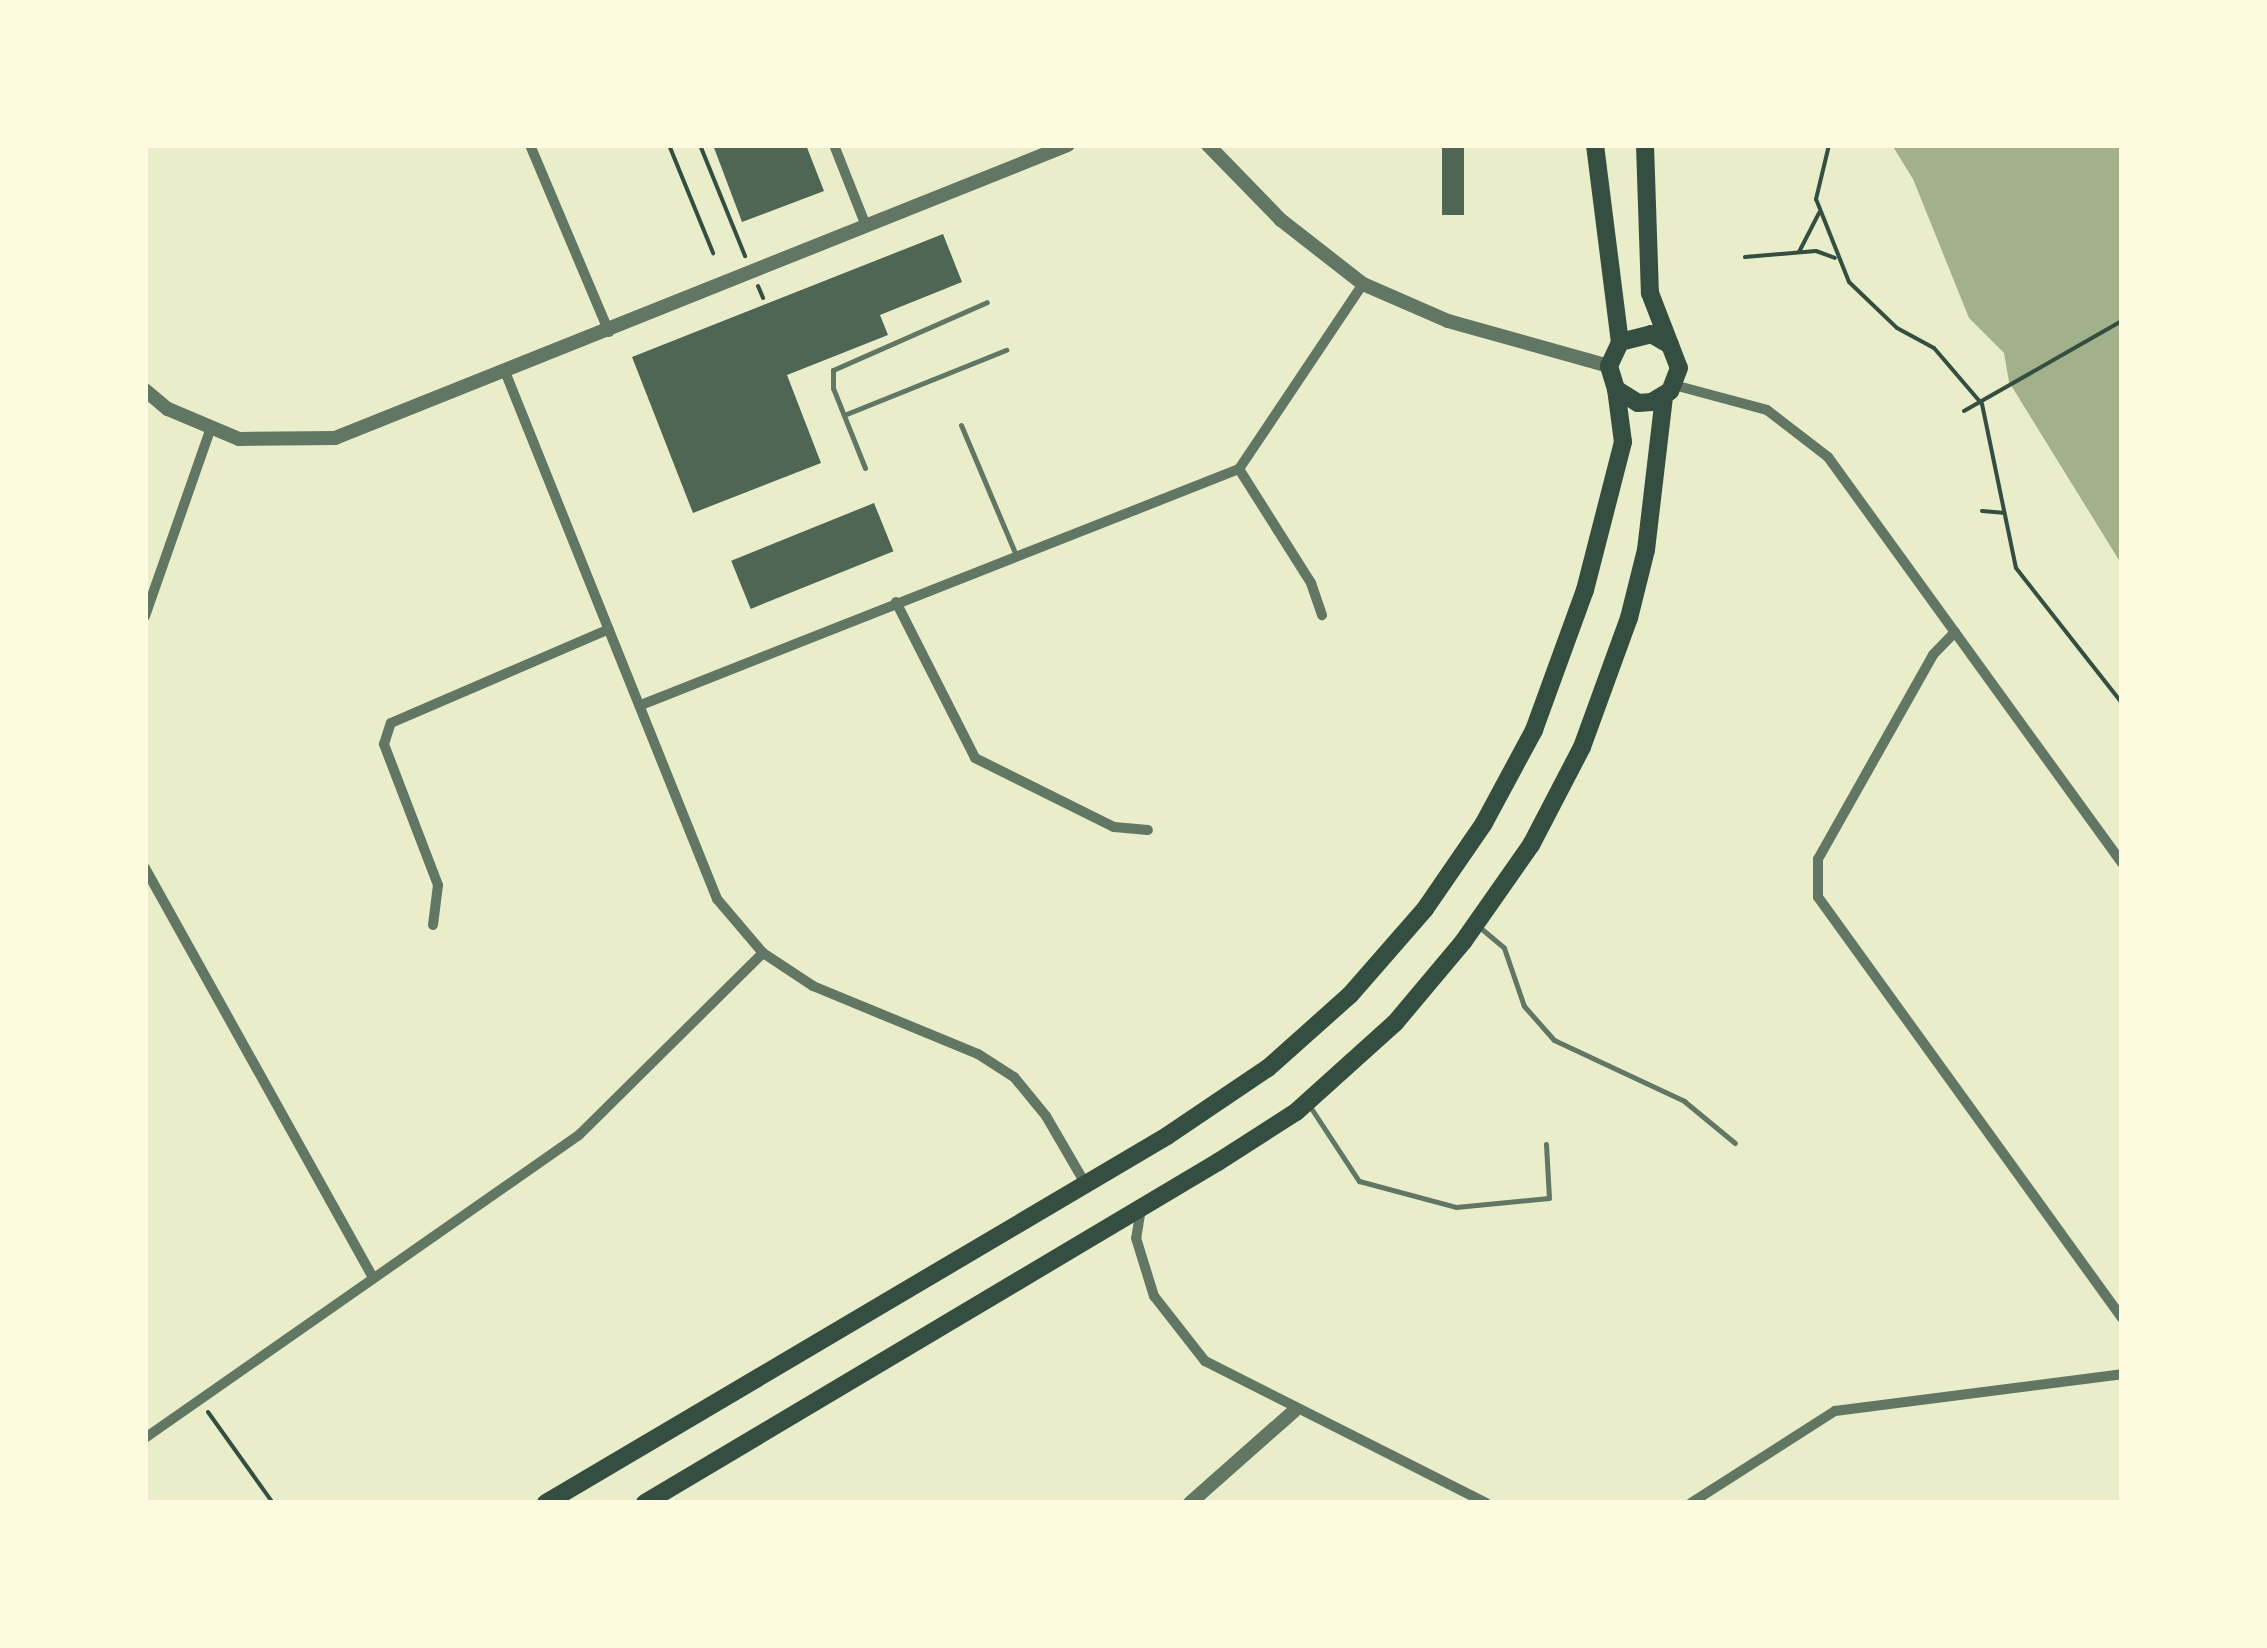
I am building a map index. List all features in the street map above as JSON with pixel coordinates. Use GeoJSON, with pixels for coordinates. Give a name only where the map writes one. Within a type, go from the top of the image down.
{"type":"FeatureCollection","features":[{"type":"Feature","properties":{"kind":"main road"},"geometry":{"type":"LineString","coordinates":[[546,1503],[1085,1183],[1268,1068],[1350,995],[1425,910],[1484,823],[1534,730],[1585,590],[1623,442],[1609,366],[1620,342],[1596,145]]}},
{"type":"Feature","properties":{"kind":"main road"},"geometry":{"type":"LineString","coordinates":[[644,1503],[1141,1208],[1307,1102],[1395,1022],[1476,924],[1537,834],[1608,683],[1654,511],[1669,391],[1678,360],[1650,294],[1645,145]]}},
{"type":"Feature","properties":{"kind":"main road"},"geometry":{"type":"LineString","coordinates":[[1620,342],[1651,334],[1670,345]]}},
{"type":"Feature","properties":{"kind":"main road"},"geometry":{"type":"LineString","coordinates":[[1616,389],[1638,403],[1669,391]]}},
{"type":"Feature","properties":{"kind":"street"},"geometry":{"type":"LineString","coordinates":[[530,145],[609,332]]}},
{"type":"Feature","properties":{"kind":"street"},"geometry":{"type":"LineString","coordinates":[[834,145],[866,226]]}},
{"type":"Feature","properties":{"kind":"street"},"geometry":{"type":"LineString","coordinates":[[145,390],[210,430],[270,443],[335,438],[506,374],[1068,145]]}},
{"type":"Feature","properties":{"kind":"street"},"geometry":{"type":"LineString","coordinates":[[1208,145],[1281,220],[1363,284],[1448,321],[1609,366]]}},
{"type":"Feature","properties":{"kind":"street"},"geometry":{"type":"LineString","coordinates":[[641,705],[1239,469],[1363,284]]}},
{"type":"Feature","properties":{"kind":"street"},"geometry":{"type":"LineString","coordinates":[[506,374],[717,899],[763,952],[812,986],[998,1066],[1029,1092],[1085,1183]]}},
{"type":"Feature","properties":{"kind":"street"},"geometry":{"type":"LineString","coordinates":[[1669,391],[1767,410],[1828,457],[2122,863]]}},
{"type":"Feature","properties":{"kind":"street"},"geometry":{"type":"LineString","coordinates":[[145,616],[210,430]]}},
{"type":"Feature","properties":{"kind":"street"},"geometry":{"type":"LineString","coordinates":[[1239,469],[1311,583],[1322,615]]}},
{"type":"Feature","properties":{"kind":"street"},"geometry":{"type":"LineString","coordinates":[[896,602],[975,758],[1114,827],[1148,830]]}},
{"type":"Feature","properties":{"kind":"street"},"geometry":{"type":"LineString","coordinates":[[433,925],[438,885],[384,744],[390,723],[608,628]]}},
{"type":"Feature","properties":{"kind":"street"},"geometry":{"type":"LineString","coordinates":[[1955,632],[1933,655],[1818,860],[1818,897],[2122,1318]]}},
{"type":"Feature","properties":{"kind":"street"},"geometry":{"type":"LineString","coordinates":[[145,868],[373,1278]]}},
{"type":"Feature","properties":{"kind":"street"},"geometry":{"type":"LineString","coordinates":[[145,1438],[579,1135],[763,952]]}},
{"type":"Feature","properties":{"kind":"street"},"geometry":{"type":"LineString","coordinates":[[1141,1208],[1136,1238],[1144,1271],[1178,1333],[1205,1361],[1294,1411],[1486,1503]]}},
{"type":"Feature","properties":{"kind":"street"},"geometry":{"type":"LineString","coordinates":[[1691,1503],[1834,1411],[2122,1374]]}},
{"type":"Feature","properties":{"kind":"street"},"geometry":{"type":"LineString","coordinates":[[1190,1503],[1294,1411]]}},
{"type":"Feature","properties":{"kind":"lane"},"geometry":{"type":"LineString","coordinates":[[865,468],[831,378],[836,365],[987,302]]}},
{"type":"Feature","properties":{"kind":"lane"},"geometry":{"type":"LineString","coordinates":[[844,415],[1006,350]]}},
{"type":"Feature","properties":{"kind":"lane"},"geometry":{"type":"LineString","coordinates":[[961,425],[1016,555]]}},
{"type":"Feature","properties":{"kind":"lane"},"geometry":{"type":"LineString","coordinates":[[1476,924],[1504,948],[1524,1006],[1554,1040],[1684,1101],[1735,1143]]}},
{"type":"Feature","properties":{"kind":"lane"},"geometry":{"type":"LineString","coordinates":[[1307,1102],[1359,1181],[1456,1208],[1549,1198],[1546,1144]]}},
{"type":"Feature","properties":{"kind":"path"},"geometry":{"type":"LineString","coordinates":[[669,145],[713,254]]}},
{"type":"Feature","properties":{"kind":"path"},"geometry":{"type":"LineString","coordinates":[[700,145],[747,262]]}},
{"type":"Feature","properties":{"kind":"path"},"geometry":{"type":"LineString","coordinates":[[1829,145],[1815,182],[1819,213],[1839,261],[1860,295],[1934,348],[1982,404],[2016,568],[2122,703]]}},
{"type":"Feature","properties":{"kind":"path"},"geometry":{"type":"LineString","coordinates":[[1800,252],[1819,213]]}},
{"type":"Feature","properties":{"kind":"path"},"geometry":{"type":"LineString","coordinates":[[1746,257],[1827,252],[1839,261]]}},
{"type":"Feature","properties":{"kind":"path"},"geometry":{"type":"LineString","coordinates":[[756,281],[763,298]]}},
{"type":"Feature","properties":{"kind":"path"},"geometry":{"type":"LineString","coordinates":[[1964,412],[2122,321]]}},
{"type":"Feature","properties":{"kind":"path"},"geometry":{"type":"LineString","coordinates":[[1982,510],[2004,514]]}},
{"type":"Feature","properties":{"kind":"path"},"geometry":{"type":"LineString","coordinates":[[200,1400],[273,1503]]}},
{"type":"Feature","properties":{"kind":"shaded area"},"geometry":{"type":"Polygon","coordinates":[[[1892,145],[2122,145],[2122,565],[2009,382],[2004,353],[1969,318],[1913,179],[1892,145]]]}},
{"type":"Feature","properties":{"kind":"building"},"geometry":{"type":"Polygon","coordinates":[[[713,145],[806,145],[824,191],[742,222],[713,145]]]}},
{"type":"Feature","properties":{"kind":"building"},"geometry":{"type":"Polygon","coordinates":[[[1442,145],[1464,145],[1464,215],[1442,215],[1442,145]]]}},
{"type":"Feature","properties":{"kind":"building"},"geometry":{"type":"Polygon","coordinates":[[[943,234],[962,282],[880,315],[888,335],[787,375],[821,463],[693,513],[632,357],[943,234]]]}},
{"type":"Feature","properties":{"kind":"building"},"geometry":{"type":"Polygon","coordinates":[[[874,503],[893,551],[751,609],[731,561],[874,503]]]}}]}
